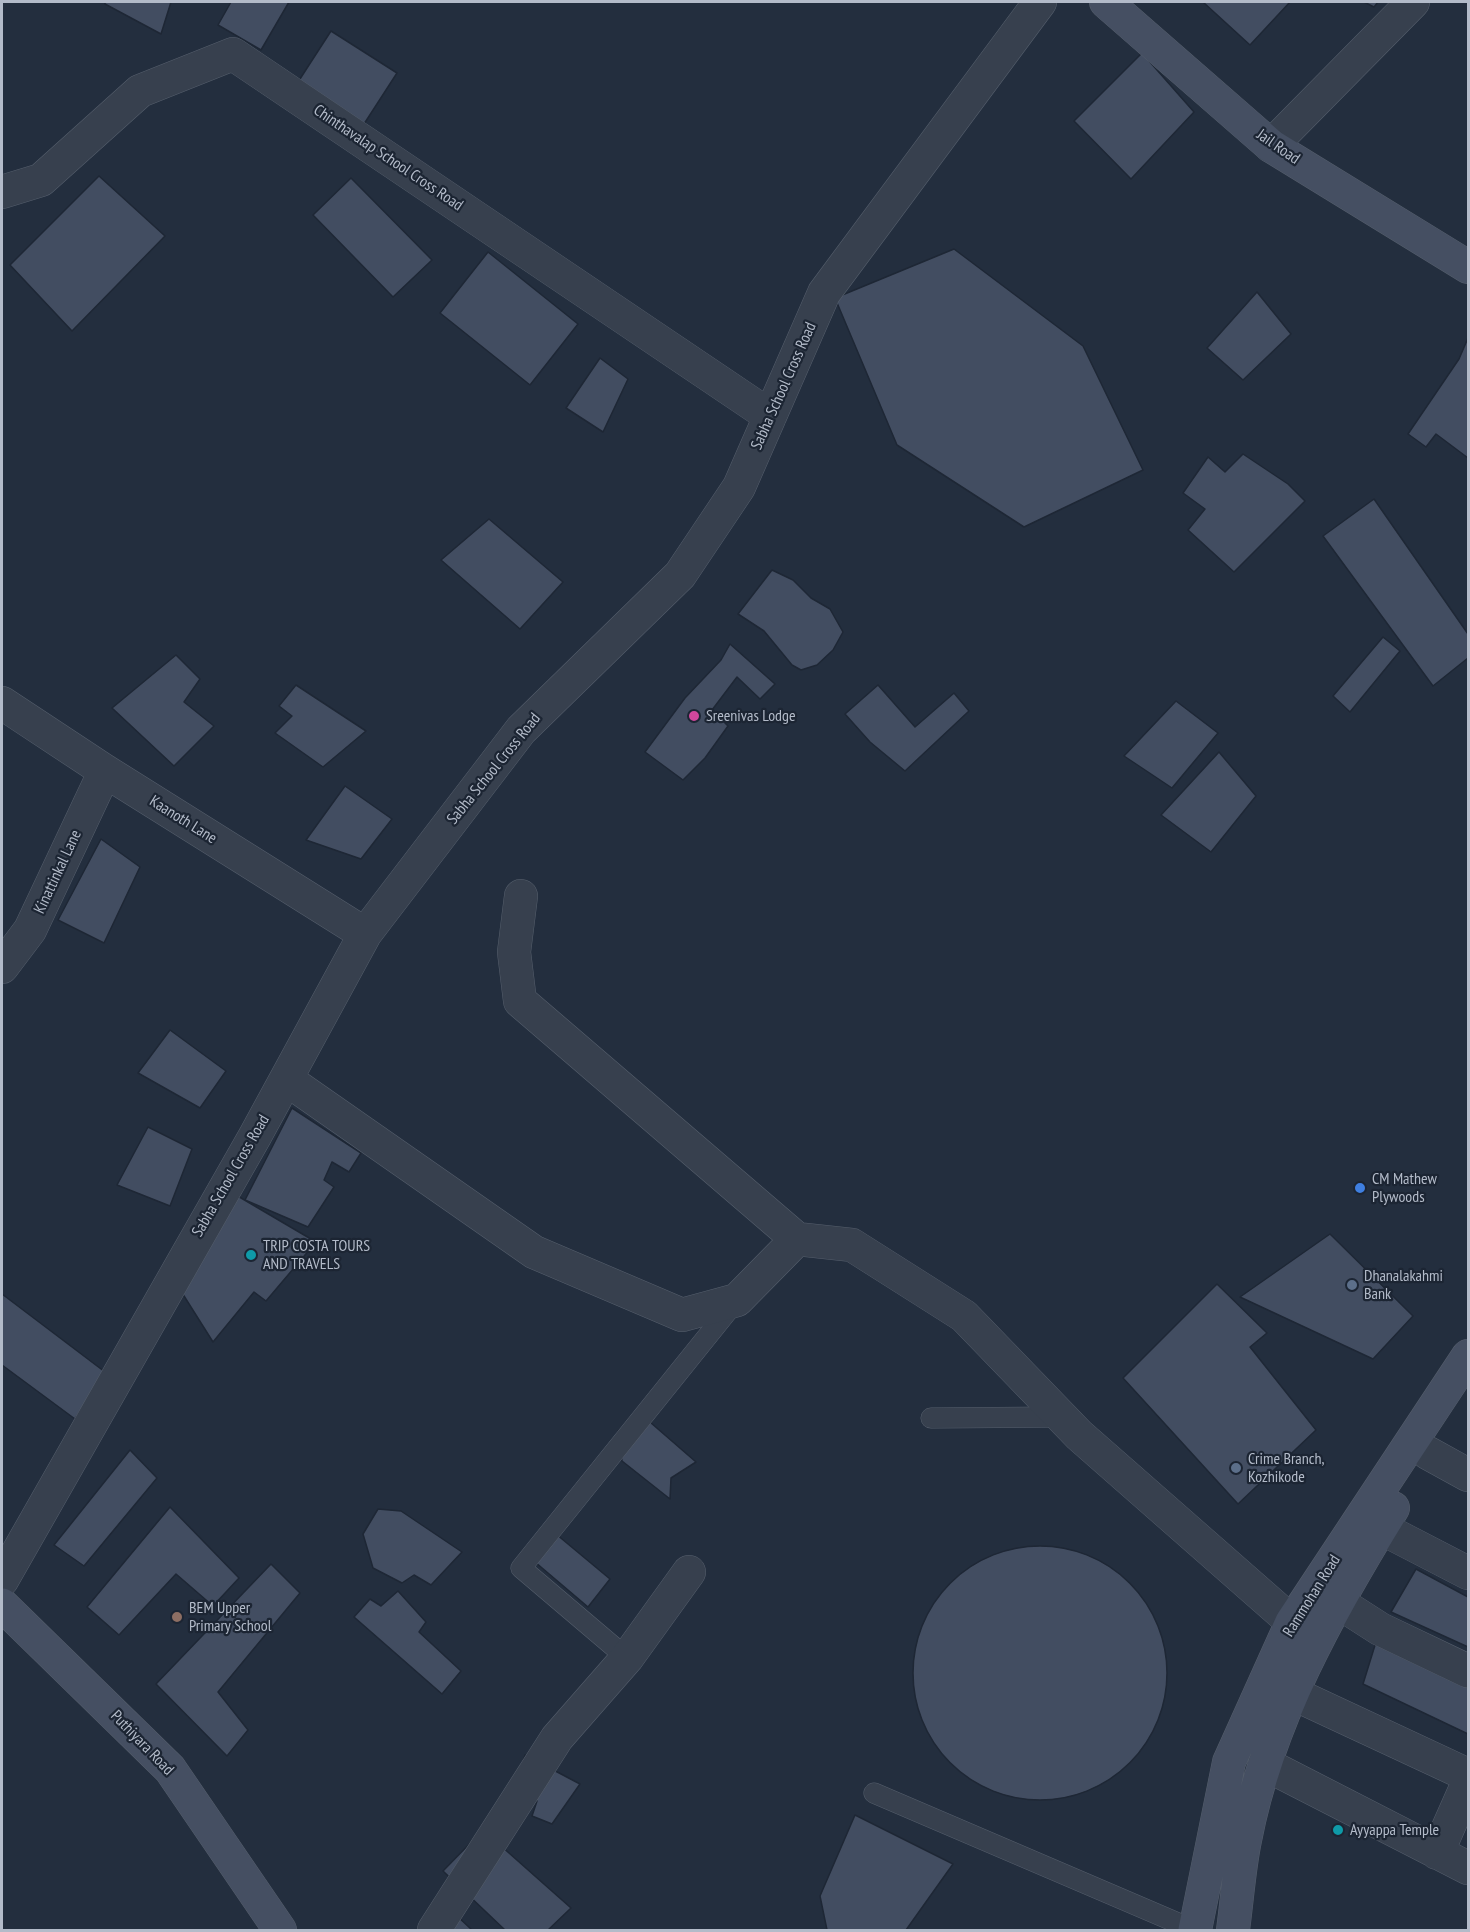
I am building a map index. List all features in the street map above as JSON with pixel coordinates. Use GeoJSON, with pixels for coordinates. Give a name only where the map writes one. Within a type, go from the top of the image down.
{"type":"FeatureCollection","features":[{"type":"Feature","properties":{"kind":"main road","name":"Jail Road"},"geometry":{"type":"LineString","coordinates":[[1106,2],[1271,146],[1468,267]]}},
{"type":"Feature","properties":{"kind":"main road","name":"Rammohan Road"},"geometry":{"type":"LineString","coordinates":[[1233,1930],[1245,1840],[1279,1701],[1292,1623],[1468,1356]]}},
{"type":"Feature","properties":{"kind":"main road","name":"Rammohan Road"},"geometry":{"type":"LineString","coordinates":[[1195,1930],[1229,1762],[1279,1701],[1381,1528],[1468,1394]]}},
{"type":"Feature","properties":{"kind":"main road","name":"Puthiyara Road"},"geometry":{"type":"LineString","coordinates":[[2,1605],[170,1769],[280,1930]]}},
{"type":"Feature","properties":{"kind":"street","name":"Sabha School Cross Road"},"geometry":{"type":"LineString","coordinates":[[2,1580],[286,1079],[365,934],[521,730],[680,575],[739,487],[824,293],[1041,2]]}},
{"type":"Feature","properties":{"kind":"street"},"geometry":{"type":"LineString","coordinates":[[1271,146],[1413,2]]}},
{"type":"Feature","properties":{"kind":"street","name":"Chinthavalap School Cross Road"},"geometry":{"type":"LineString","coordinates":[[2,192],[40,180],[140,91],[233,54],[770,416]]}},
{"type":"Feature","properties":{"kind":"street","name":"Kaanoth Lane"},"geometry":{"type":"LineString","coordinates":[[2,703],[105,771],[365,934]]}},
{"type":"Feature","properties":{"kind":"street","name":"Kinattinkal Lane"},"geometry":{"type":"LineString","coordinates":[[2,967],[30,930],[105,771]]}},
{"type":"Feature","properties":{"kind":"street"},"geometry":{"type":"LineString","coordinates":[[521,896],[514,952],[520,1001],[797,1239],[852,1245],[964,1316],[1061,1417],[1292,1623]]}},
{"type":"Feature","properties":{"kind":"street"},"geometry":{"type":"LineString","coordinates":[[286,1079],[534,1252],[682,1315],[737,1300],[797,1239]]}},
{"type":"Feature","properties":{"kind":"street"},"geometry":{"type":"LineString","coordinates":[[1428,1453],[1468,1475]]}},
{"type":"Feature","properties":{"kind":"street"},"geometry":{"type":"LineString","coordinates":[[1381,1528],[1468,1573]]}},
{"type":"Feature","properties":{"kind":"street"},"geometry":{"type":"LineString","coordinates":[[434,1930],[557,1738],[627,1659],[689,1572]]}},
{"type":"Feature","properties":{"kind":"street"},"geometry":{"type":"LineString","coordinates":[[1338,1602],[1380,1629],[1468,1671]]}},
{"type":"Feature","properties":{"kind":"street"},"geometry":{"type":"LineString","coordinates":[[1279,1701],[1468,1775]]}},
{"type":"Feature","properties":{"kind":"street"},"geometry":{"type":"LineString","coordinates":[[1265,1764],[1468,1868]]}},
{"type":"Feature","properties":{"kind":"street"},"geometry":{"type":"LineString","coordinates":[[1437,1853],[1468,1783]]}},
{"type":"Feature","properties":{"kind":"lane"},"geometry":{"type":"LineString","coordinates":[[627,1659],[521,1568],[737,1300]]}},
{"type":"Feature","properties":{"kind":"lane"},"geometry":{"type":"LineString","coordinates":[[931,1418],[1061,1417]]}},
{"type":"Feature","properties":{"kind":"lane"},"geometry":{"type":"LineString","coordinates":[[873,1793],[1195,1930]]}},
{"type":"Feature","properties":{"kind":"building"},"geometry":{"type":"Polygon","coordinates":[[[105,2],[171,2],[161,34],[105,2]]]}},
{"type":"Feature","properties":{"kind":"building"},"geometry":{"type":"Polygon","coordinates":[[[231,2],[289,2],[261,50],[218,25],[231,2]]]}},
{"type":"Feature","properties":{"kind":"building"},"geometry":{"type":"Polygon","coordinates":[[[1203,2],[1290,2],[1250,45],[1203,2]]]}},
{"type":"Feature","properties":{"kind":"building"},"geometry":{"type":"Polygon","coordinates":[[[1364,2],[1378,2],[1374,7],[1364,2]]]}},
{"type":"Feature","properties":{"kind":"building"},"geometry":{"type":"Polygon","coordinates":[[[331,31],[397,73],[364,124],[298,82],[331,31]]]}},
{"type":"Feature","properties":{"kind":"building"},"geometry":{"type":"Polygon","coordinates":[[[1142,53],[1194,112],[1131,179],[1074,121],[1142,53]]]}},
{"type":"Feature","properties":{"kind":"building"},"geometry":{"type":"Polygon","coordinates":[[[99,176],[165,236],[72,331],[10,265],[99,176]]]}},
{"type":"Feature","properties":{"kind":"building"},"geometry":{"type":"Polygon","coordinates":[[[351,178],[432,260],[393,297],[313,215],[351,178]]]}},
{"type":"Feature","properties":{"kind":"building"},"geometry":{"type":"Polygon","coordinates":[[[954,249],[1083,346],[1143,470],[1024,527],[897,445],[835,298],[954,249]]]}},
{"type":"Feature","properties":{"kind":"building"},"geometry":{"type":"Polygon","coordinates":[[[488,252],[578,324],[530,385],[440,313],[488,252]]]}},
{"type":"Feature","properties":{"kind":"building"},"geometry":{"type":"Polygon","coordinates":[[[1257,292],[1291,334],[1243,380],[1207,348],[1257,292]]]}},
{"type":"Feature","properties":{"kind":"building"},"geometry":{"type":"Polygon","coordinates":[[[1468,338],[1468,458],[1436,434],[1426,447],[1408,434],[1459,359],[1468,338]]]}},
{"type":"Feature","properties":{"kind":"building"},"geometry":{"type":"Polygon","coordinates":[[[600,358],[628,379],[603,432],[566,408],[600,358]]]}},
{"type":"Feature","properties":{"kind":"building"},"geometry":{"type":"Polygon","coordinates":[[[1243,454],[1288,484],[1305,501],[1234,572],[1188,530],[1205,509],[1183,493],[1208,457],[1225,472],[1243,454]]]}},
{"type":"Feature","properties":{"kind":"building"},"geometry":{"type":"Polygon","coordinates":[[[1374,499],[1468,634],[1468,658],[1433,686],[1323,536],[1374,499]]]}},
{"type":"Feature","properties":{"kind":"building"},"geometry":{"type":"Polygon","coordinates":[[[489,519],[563,582],[520,629],[441,560],[489,519]]]}},
{"type":"Feature","properties":{"kind":"building"},"geometry":{"type":"Polygon","coordinates":[[[772,570],[793,580],[811,598],[830,609],[843,632],[833,650],[817,665],[801,670],[792,665],[764,631],[738,614],[772,570]]]}},
{"type":"Feature","properties":{"kind":"building"},"geometry":{"type":"Polygon","coordinates":[[[1383,637],[1400,651],[1350,712],[1333,696],[1383,637]]]}},
{"type":"Feature","properties":{"kind":"building","name":"Sreenivas Lodge"},"geometry":{"type":"Polygon","coordinates":[[[730,644],[775,684],[760,699],[737,677],[712,710],[728,726],[705,758],[683,780],[645,752],[685,698],[721,660],[730,644]]]}},
{"type":"Feature","properties":{"kind":"building"},"geometry":{"type":"Polygon","coordinates":[[[176,655],[200,679],[184,702],[214,726],[174,766],[112,708],[176,655]]]}},
{"type":"Feature","properties":{"kind":"building"},"geometry":{"type":"Polygon","coordinates":[[[296,685],[366,731],[323,767],[275,733],[292,716],[279,706],[296,685]]]}},
{"type":"Feature","properties":{"kind":"building"},"geometry":{"type":"Polygon","coordinates":[[[878,685],[915,727],[954,693],[969,711],[905,771],[870,742],[845,714],[878,685]]]}},
{"type":"Feature","properties":{"kind":"building"},"geometry":{"type":"Polygon","coordinates":[[[1176,701],[1218,733],[1172,788],[1124,756],[1176,701]]]}},
{"type":"Feature","properties":{"kind":"building"},"geometry":{"type":"Polygon","coordinates":[[[1219,752],[1256,796],[1211,852],[1161,815],[1219,752]]]}},
{"type":"Feature","properties":{"kind":"building"},"geometry":{"type":"Polygon","coordinates":[[[345,786],[392,819],[361,859],[306,840],[345,786]]]}},
{"type":"Feature","properties":{"kind":"building"},"geometry":{"type":"Polygon","coordinates":[[[101,839],[140,867],[104,943],[58,920],[101,839]]]}},
{"type":"Feature","properties":{"kind":"building"},"geometry":{"type":"Polygon","coordinates":[[[170,1030],[226,1071],[200,1108],[138,1073],[170,1030]]]}},
{"type":"Feature","properties":{"kind":"building"},"geometry":{"type":"Polygon","coordinates":[[[292,1108],[361,1153],[349,1172],[332,1162],[324,1180],[334,1187],[308,1227],[245,1200],[292,1108]]]}},
{"type":"Feature","properties":{"kind":"building"},"geometry":{"type":"Polygon","coordinates":[[[148,1127],[192,1149],[170,1206],[117,1185],[148,1127]]]}},
{"type":"Feature","properties":{"kind":"building","name":"TRIP COSTA TOURS AND TRAVELS"},"geometry":{"type":"Polygon","coordinates":[[[236,1195],[316,1242],[266,1301],[254,1292],[213,1342],[179,1288],[236,1195]]]}},
{"type":"Feature","properties":{"kind":"building"},"geometry":{"type":"Polygon","coordinates":[[[1330,1234],[1413,1316],[1373,1359],[1240,1297],[1330,1234]]]}},
{"type":"Feature","properties":{"kind":"building"},"geometry":{"type":"Polygon","coordinates":[[[1217,1284],[1267,1333],[1250,1347],[1316,1430],[1238,1504],[1123,1378],[1217,1284]]]}},
{"type":"Feature","properties":{"kind":"building"},"geometry":{"type":"Polygon","coordinates":[[[2,1294],[105,1372],[75,1419],[2,1365],[2,1294]]]}},
{"type":"Feature","properties":{"kind":"building"},"geometry":{"type":"Polygon","coordinates":[[[643,1416],[696,1462],[671,1478],[670,1499],[622,1461],[618,1431],[643,1416]]]}},
{"type":"Feature","properties":{"kind":"building"},"geometry":{"type":"Polygon","coordinates":[[[130,1450],[157,1478],[84,1566],[54,1545],[130,1450]]]}},
{"type":"Feature","properties":{"kind":"building"},"geometry":{"type":"Polygon","coordinates":[[[170,1507],[239,1578],[213,1606],[176,1574],[119,1635],[87,1607],[170,1507]]]}},
{"type":"Feature","properties":{"kind":"building"},"geometry":{"type":"Polygon","coordinates":[[[378,1509],[401,1511],[462,1552],[431,1585],[414,1575],[402,1583],[373,1568],[363,1534],[378,1509]]]}},
{"type":"Feature","properties":{"kind":"building"},"geometry":{"type":"Polygon","coordinates":[[[550,1529],[610,1579],[588,1607],[528,1556],[550,1529]]]}},
{"type":"Feature","properties":{"kind":"building"},"geometry":{"type":"Polygon","coordinates":[[[1040,1546],[1077,1551],[1111,1567],[1130,1583],[1146,1602],[1162,1636],[1167,1673],[1162,1710],[1146,1744],[1130,1763],[1111,1779],[1077,1795],[1040,1800],[1003,1795],[969,1779],[950,1763],[934,1744],[918,1710],[913,1673],[918,1636],[934,1602],[950,1583],[969,1567],[1003,1551],[1040,1546]]]}},
{"type":"Feature","properties":{"kind":"building"},"geometry":{"type":"Polygon","coordinates":[[[271,1564],[300,1593],[218,1692],[248,1730],[227,1756],[156,1684],[271,1564]]]}},
{"type":"Feature","properties":{"kind":"building"},"geometry":{"type":"Polygon","coordinates":[[[1416,1569],[1468,1597],[1468,1647],[1391,1612],[1416,1569]]]}},
{"type":"Feature","properties":{"kind":"building"},"geometry":{"type":"Polygon","coordinates":[[[398,1591],[426,1622],[419,1632],[461,1671],[442,1694],[354,1617],[370,1599],[381,1606],[398,1591]]]}},
{"type":"Feature","properties":{"kind":"building"},"geometry":{"type":"Polygon","coordinates":[[[1380,1629],[1468,1684],[1468,1734],[1363,1684],[1380,1629]]]}},
{"type":"Feature","properties":{"kind":"building"},"geometry":{"type":"Polygon","coordinates":[[[525,1755],[580,1784],[552,1824],[532,1816],[537,1801],[515,1789],[525,1755]]]}},
{"type":"Feature","properties":{"kind":"building"},"geometry":{"type":"Polygon","coordinates":[[[855,1815],[953,1864],[906,1930],[827,1930],[820,1896],[855,1815]]]}},
{"type":"Feature","properties":{"kind":"building"},"geometry":{"type":"Polygon","coordinates":[[[483,1830],[571,1908],[548,1930],[505,1930],[443,1871],[483,1830]]]}},
{"type":"Feature","properties":{"kind":"building"},"geometry":{"type":"Polygon","coordinates":[[[457,1916],[472,1930],[442,1930],[457,1916]]]}},
{"type":"Feature","properties":{"kind":"place","name":"Sreenivas Lodge"},"geometry":{"type":"Point","coordinates":[694,716]}},
{"type":"Feature","properties":{"kind":"place","name":"CM Mathew Plywoods"},"geometry":{"type":"Point","coordinates":[1360,1188]}},
{"type":"Feature","properties":{"kind":"place","name":"TRIP COSTA TOURS AND TRAVELS"},"geometry":{"type":"Point","coordinates":[251,1255]}},
{"type":"Feature","properties":{"kind":"place","name":"Dhanalakahmi Bank"},"geometry":{"type":"Point","coordinates":[1352,1285]}},
{"type":"Feature","properties":{"kind":"place","name":"Crime Branch, Kozhikode"},"geometry":{"type":"Point","coordinates":[1236,1468]}},
{"type":"Feature","properties":{"kind":"place","name":"BEM Upper Primary School"},"geometry":{"type":"Point","coordinates":[177,1617]}},
{"type":"Feature","properties":{"kind":"place","name":"Ayyappa Temple"},"geometry":{"type":"Point","coordinates":[1338,1830]}}]}
